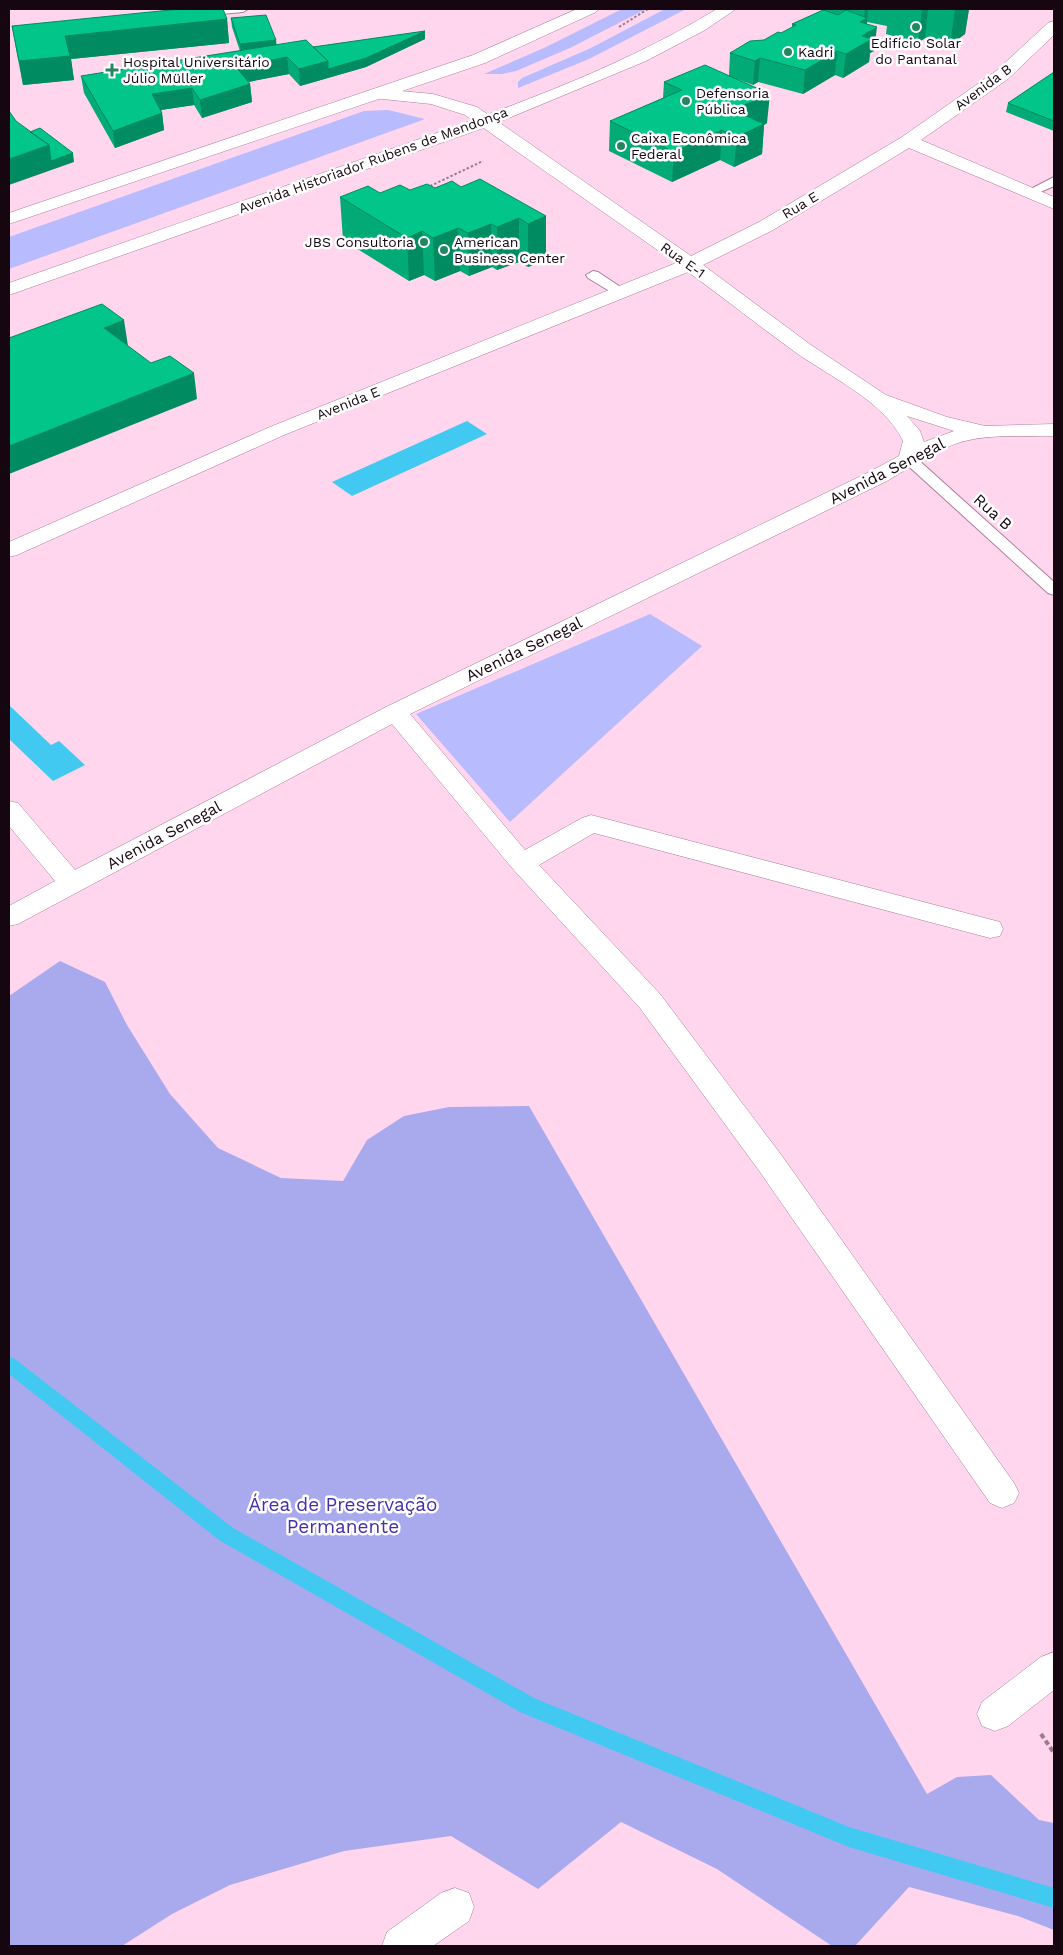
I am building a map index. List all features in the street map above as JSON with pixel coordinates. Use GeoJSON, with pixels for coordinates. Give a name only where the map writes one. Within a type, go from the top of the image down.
{"type":"FeatureCollection","features":[{"type":"Feature","properties":{"kind":"street"},"geometry":{"type":"LineString","coordinates":[[9,219],[479,59],[590,9]]}},
{"type":"Feature","properties":{"kind":"street","name":"Avenida Historiador Rubens de Mendonça"},"geometry":{"type":"LineString","coordinates":[[9,289],[486,121],[638,59],[728,9]]}},
{"type":"Feature","properties":{"kind":"street","name":"Avenida B"},"geometry":{"type":"LineString","coordinates":[[908,141],[1002,75],[1054,26]]}},
{"type":"Feature","properties":{"kind":"street","name":"Rua E-1"},"geometry":{"type":"LineString","coordinates":[[379,94],[433,98],[471,111],[486,121],[690,264],[804,350],[878,399],[912,435],[914,441],[909,459]]}},
{"type":"Feature","properties":{"kind":"street"},"geometry":{"type":"LineString","coordinates":[[908,141],[1054,204]]}},
{"type":"Feature","properties":{"kind":"street","name":"Rua E"},"geometry":{"type":"LineString","coordinates":[[690,264],[766,226],[908,141]]}},
{"type":"Feature","properties":{"kind":"street","name":"Avenida E"},"geometry":{"type":"LineString","coordinates":[[9,550],[277,432],[690,264]]}},
{"type":"Feature","properties":{"kind":"street","name":"Rua E-1"},"geometry":{"type":"LineString","coordinates":[[878,399],[940,422],[991,432]]}},
{"type":"Feature","properties":{"kind":"street","name":"Avenida Senegal"},"geometry":{"type":"LineString","coordinates":[[9,917],[395,712],[879,476],[947,440],[991,432],[1054,430]]}},
{"type":"Feature","properties":{"kind":"street"},"geometry":{"type":"LineString","coordinates":[[395,712],[522,863],[650,1001],[772,1164],[1002,1493]]}},
{"type":"Feature","properties":{"kind":"street"},"geometry":{"type":"LineString","coordinates":[[9,809],[72,884]]}},
{"type":"Feature","properties":{"kind":"street"},"geometry":{"type":"LineString","coordinates":[[522,863],[591,824],[990,929]]}},
{"type":"Feature","properties":{"kind":"street"},"geometry":{"type":"LineString","coordinates":[[996,1714],[1054,1669]]}},
{"type":"Feature","properties":{"kind":"street"},"geometry":{"type":"LineString","coordinates":[[401,1946],[455,1907]]}},
{"type":"Feature","properties":{"kind":"lane"},"geometry":{"type":"LineString","coordinates":[[184,14],[243,9]]}},
{"type":"Feature","properties":{"kind":"lane"},"geometry":{"type":"LineString","coordinates":[[1029,194],[1054,181]]}},
{"type":"Feature","properties":{"kind":"lane"},"geometry":{"type":"LineString","coordinates":[[593,275],[621,292]]}},
{"type":"Feature","properties":{"kind":"lane","name":"Rua B"},"geometry":{"type":"LineString","coordinates":[[909,459],[1054,590]]}},
{"type":"Feature","properties":{"kind":"path"},"geometry":{"type":"LineString","coordinates":[[426,192],[428,185],[518,145]]}},
{"type":"Feature","properties":{"kind":"shaded area"},"geometry":{"type":"Polygon","coordinates":[[[622,9],[646,9],[570,48],[516,71],[502,74],[484,74],[544,48],[622,9]]]}},
{"type":"Feature","properties":{"kind":"shaded area"},"geometry":{"type":"Polygon","coordinates":[[[665,9],[686,9],[589,59],[518,88],[518,82],[522,78],[591,48],[665,9]]]}},
{"type":"Feature","properties":{"kind":"shaded area"},"geometry":{"type":"Polygon","coordinates":[[[388,110],[425,119],[9,269],[9,237],[364,111],[388,110]]]}},
{"type":"Feature","properties":{"kind":"shaded area"},"geometry":{"type":"Polygon","coordinates":[[[467,421],[487,434],[352,496],[332,482],[467,421]]]}},
{"type":"Feature","properties":{"kind":"shaded area"},"geometry":{"type":"Polygon","coordinates":[[[650,614],[702,646],[510,822],[416,714],[650,614]]]}},
{"type":"Feature","properties":{"kind":"shaded area"},"geometry":{"type":"Polygon","coordinates":[[[9,705],[51,745],[59,741],[85,765],[53,781],[9,739],[9,705]]]}},
{"type":"Feature","properties":{"kind":"green space","name":"Área de Preservação Permanente"},"geometry":{"type":"Polygon","coordinates":[[[60,961],[105,982],[127,1025],[170,1094],[218,1148],[281,1178],[343,1181],[367,1140],[404,1116],[449,1107],[529,1106],[927,1794],[957,1777],[991,1775],[1039,1820],[1054,1823],[1054,1930],[1018,1916],[909,1887],[855,1946],[832,1946],[717,1869],[621,1822],[538,1889],[451,1836],[344,1851],[230,1885],[172,1914],[122,1946],[9,1946],[9,996],[60,961]]]}},
{"type":"Feature","properties":{"kind":"building"},"geometry":{"type":"Polygon","coordinates":[[[180,9],[223,9],[227,19],[65,36],[70,56],[19,61],[12,26],[180,9]]]}},
{"type":"Feature","properties":{"kind":"building"},"geometry":{"type":"Polygon","coordinates":[[[823,10],[838,15],[846,10],[867,18],[860,22],[877,27],[862,36],[872,39],[846,54],[837,51],[805,70],[760,58],[755,61],[730,53],[750,41],[764,40],[778,32],[781,33],[796,25],[792,24],[823,10]]]}},
{"type":"Feature","properties":{"kind":"building"},"geometry":{"type":"Polygon","coordinates":[[[266,15],[276,40],[240,44],[231,18],[266,15]]]}},
{"type":"Feature","properties":{"kind":"building"},"geometry":{"type":"Polygon","coordinates":[[[425,31],[366,58],[328,69],[328,61],[313,47],[425,31]]]}},
{"type":"Feature","properties":{"kind":"building"},"geometry":{"type":"Polygon","coordinates":[[[306,40],[328,61],[299,69],[287,57],[236,67],[250,84],[200,100],[192,88],[152,94],[162,113],[113,131],[81,76],[306,40]]]}},
{"type":"Feature","properties":{"kind":"building"},"geometry":{"type":"Polygon","coordinates":[[[705,65],[770,94],[733,110],[764,124],[737,137],[722,130],[674,152],[610,121],[682,90],[664,82],[705,65]]]}},
{"type":"Feature","properties":{"kind":"building"},"geometry":{"type":"Polygon","coordinates":[[[1054,72],[1054,121],[1008,103],[1054,72]]]}},
{"type":"Feature","properties":{"kind":"building"},"geometry":{"type":"Polygon","coordinates":[[[9,111],[16,121],[49,145],[9,159],[9,111]]]}},
{"type":"Feature","properties":{"kind":"building"},"geometry":{"type":"Polygon","coordinates":[[[40,128],[73,153],[51,161],[49,145],[30,132],[40,128]]]}},
{"type":"Feature","properties":{"kind":"building"},"geometry":{"type":"Polygon","coordinates":[[[480,179],[546,216],[528,224],[519,218],[497,227],[491,224],[468,233],[458,228],[433,238],[422,231],[407,238],[340,197],[368,186],[380,193],[400,185],[410,190],[427,184],[435,188],[452,181],[461,187],[480,179]]]}},
{"type":"Feature","properties":{"kind":"building"},"geometry":{"type":"Polygon","coordinates":[[[102,304],[124,320],[104,328],[151,363],[170,356],[194,373],[9,446],[9,338],[102,304]]]}},
{"type":"Feature","properties":{"kind":"waterway"},"geometry":{"type":"LineString","coordinates":[[9,1364],[226,1534],[527,1705],[849,1837],[1054,1898]]}},
{"type":"Feature","properties":{"kind":"place","name":"Edifício Solar do Pantanal"},"geometry":{"type":"Point","coordinates":[916,27]}},
{"type":"Feature","properties":{"kind":"place","name":"Kadri"},"geometry":{"type":"Point","coordinates":[788,52]}},
{"type":"Feature","properties":{"kind":"place","name":"Hospital Universitário Júlio Müller"},"geometry":{"type":"Point","coordinates":[112,70]}},
{"type":"Feature","properties":{"kind":"place","name":"Defensoria Pública"},"geometry":{"type":"Point","coordinates":[686,101]}},
{"type":"Feature","properties":{"kind":"place","name":"Caixa Econômica Federal"},"geometry":{"type":"Point","coordinates":[621,146]}},
{"type":"Feature","properties":{"kind":"place","name":"JBS Consultoria"},"geometry":{"type":"Point","coordinates":[424,242]}},
{"type":"Feature","properties":{"kind":"place","name":"American Business Center"},"geometry":{"type":"Point","coordinates":[444,250]}}]}
